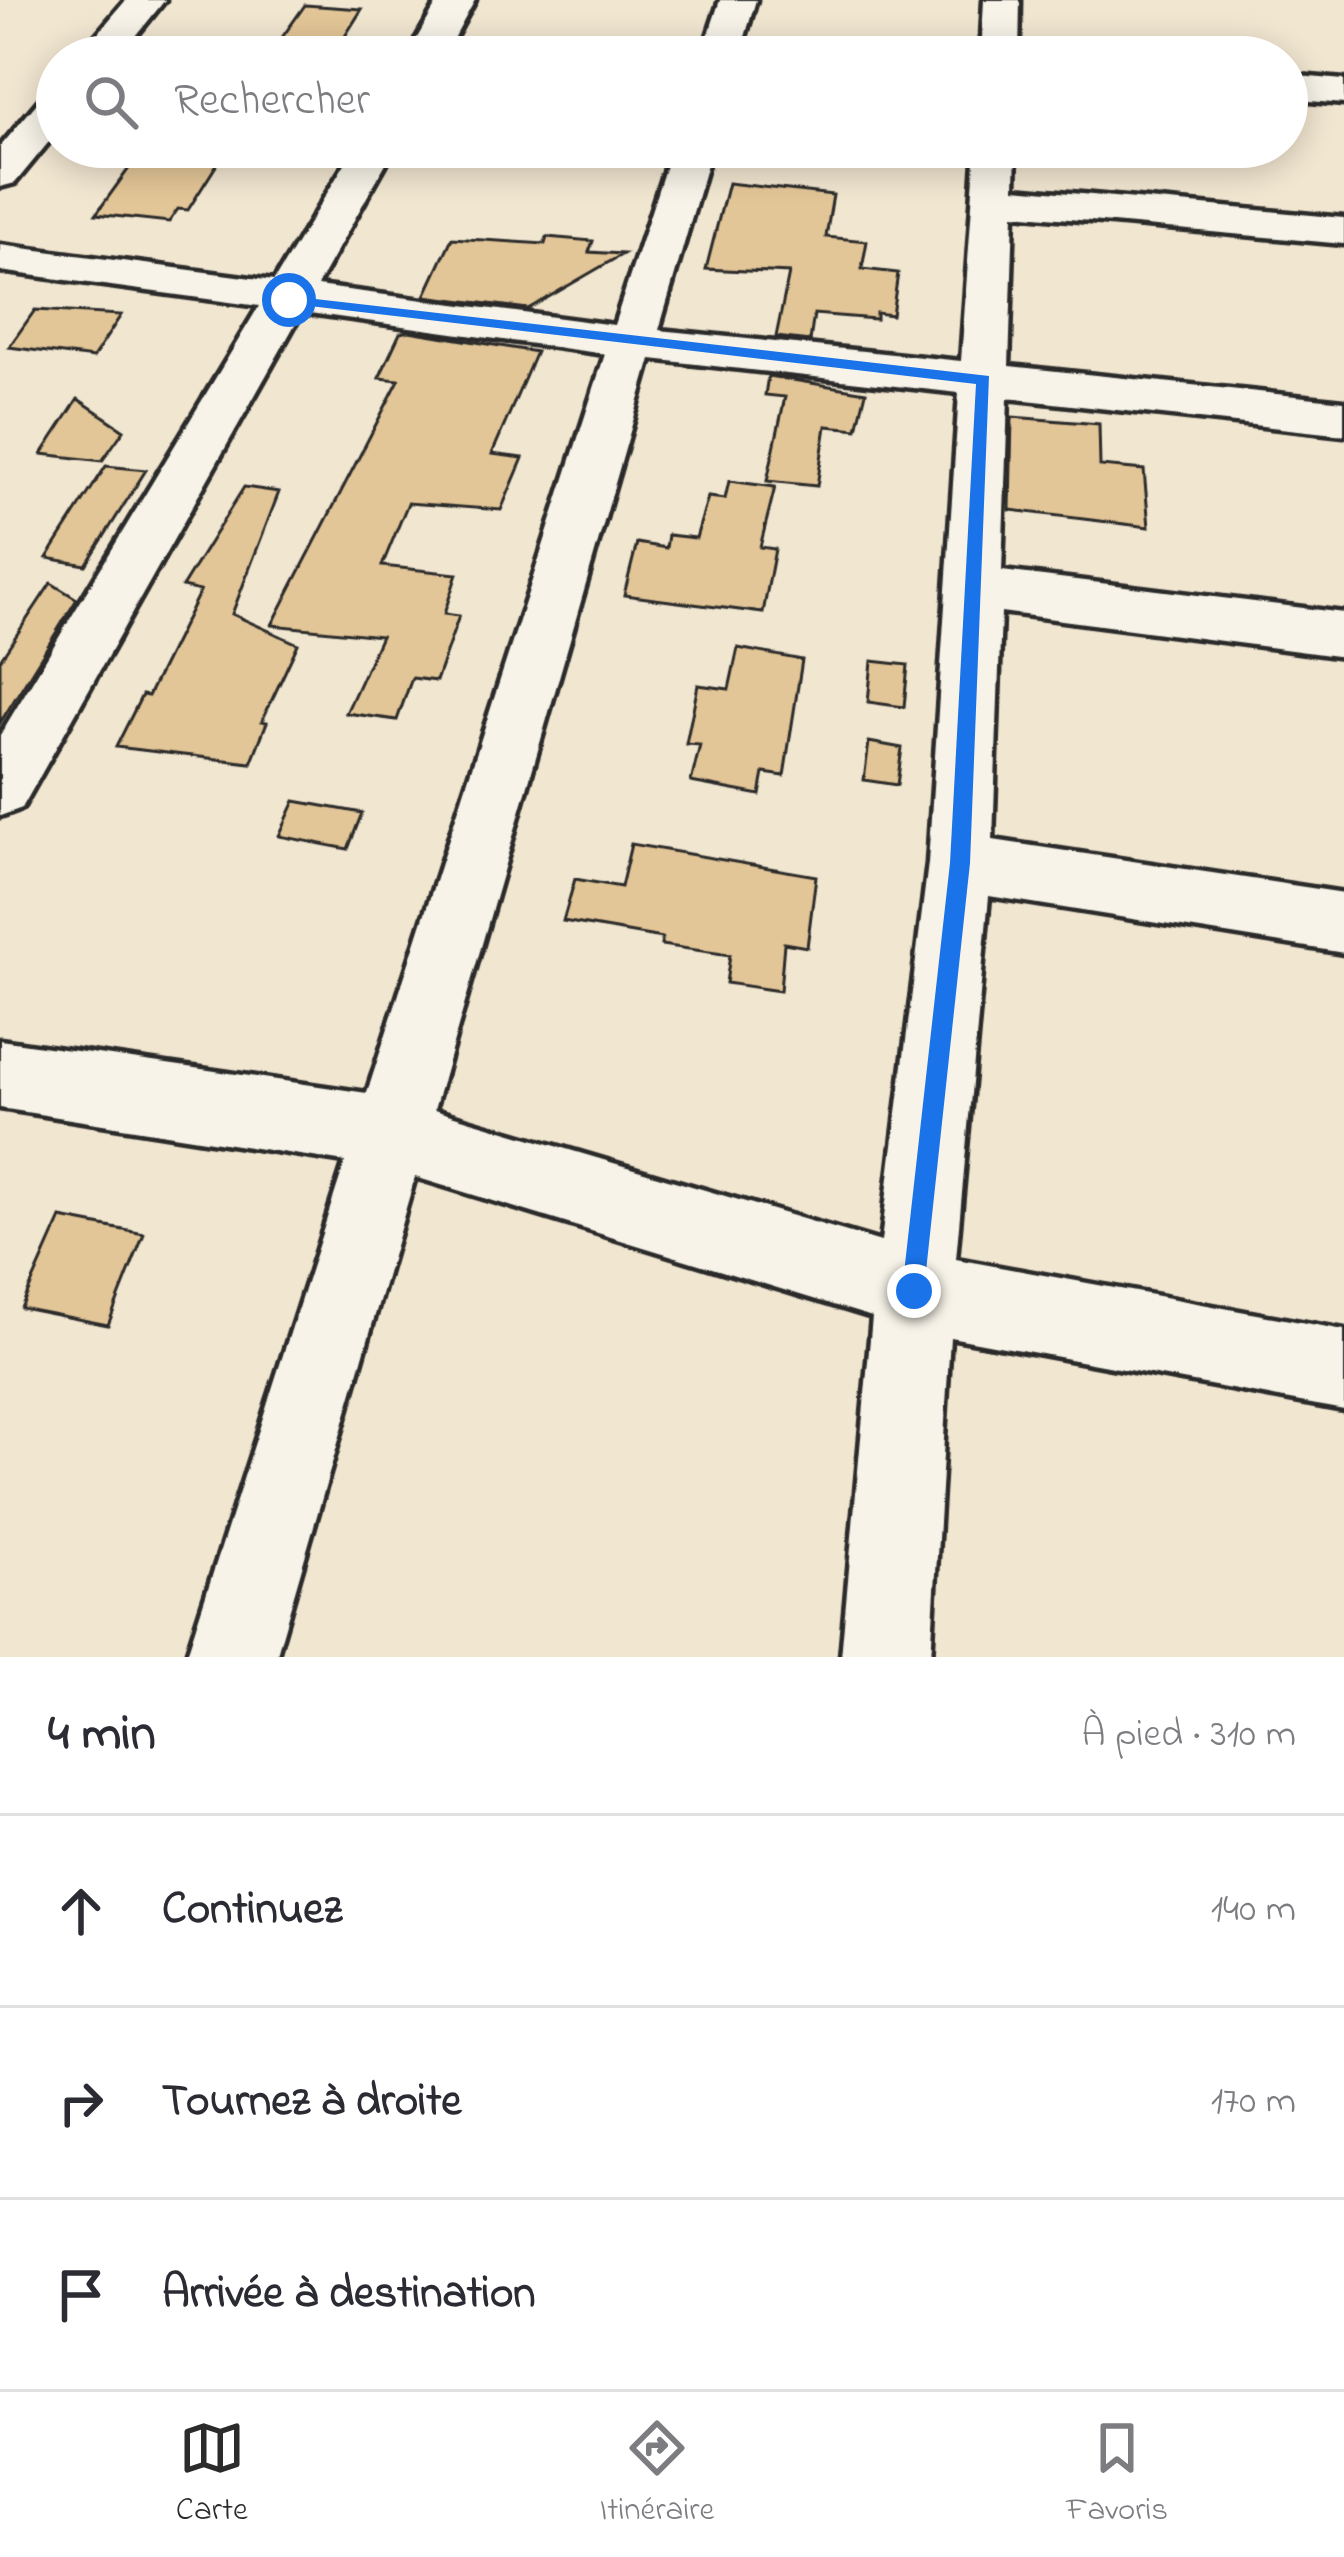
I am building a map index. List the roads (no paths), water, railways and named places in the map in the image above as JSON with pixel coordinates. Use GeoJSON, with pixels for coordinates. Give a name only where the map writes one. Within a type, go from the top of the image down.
{"type":"FeatureCollection","features":[{"type":"Feature","properties":{"kind":"highway"},"geometry":{"type":"LineString","coordinates":[[116,36],[146,0]]}},
{"type":"Feature","properties":{"kind":"highway"},"geometry":{"type":"LineString","coordinates":[[0,174],[36,131]]}},
{"type":"Feature","properties":{"kind":"street"},"geometry":{"type":"LineString","coordinates":[[437,36],[457,0]]}},
{"type":"Feature","properties":{"kind":"street"},"geometry":{"type":"LineString","coordinates":[[727,36],[738,0]]}},
{"type":"Feature","properties":{"kind":"street"},"geometry":{"type":"LineString","coordinates":[[1001,36],[1002,0]]}},
{"type":"Feature","properties":{"kind":"street"},"geometry":{"type":"LineString","coordinates":[[1308,89],[1344,92]]}},
{"type":"Feature","properties":{"kind":"street"},"geometry":{"type":"LineString","coordinates":[[0,790],[363,168]]}},
{"type":"Feature","properties":{"kind":"street"},"geometry":{"type":"LineString","coordinates":[[232,1657],[685,168]]}},
{"type":"Feature","properties":{"kind":"street"},"geometry":{"type":"LineString","coordinates":[[886,1657],[914,1291],[960,863],[995,173],[1344,231]]}},
{"type":"Feature","properties":{"kind":"street"},"geometry":{"type":"LineString","coordinates":[[0,258],[630,342],[1344,418]]}},
{"type":"Feature","properties":{"kind":"street"},"geometry":{"type":"LineString","coordinates":[[974,588],[1344,635]]}},
{"type":"Feature","properties":{"kind":"street"},"geometry":{"type":"LineString","coordinates":[[960,863],[1344,923]]}},
{"type":"Feature","properties":{"kind":"street"},"geometry":{"type":"LineString","coordinates":[[0,1074],[391,1133],[914,1291],[1344,1370]]}}]}
